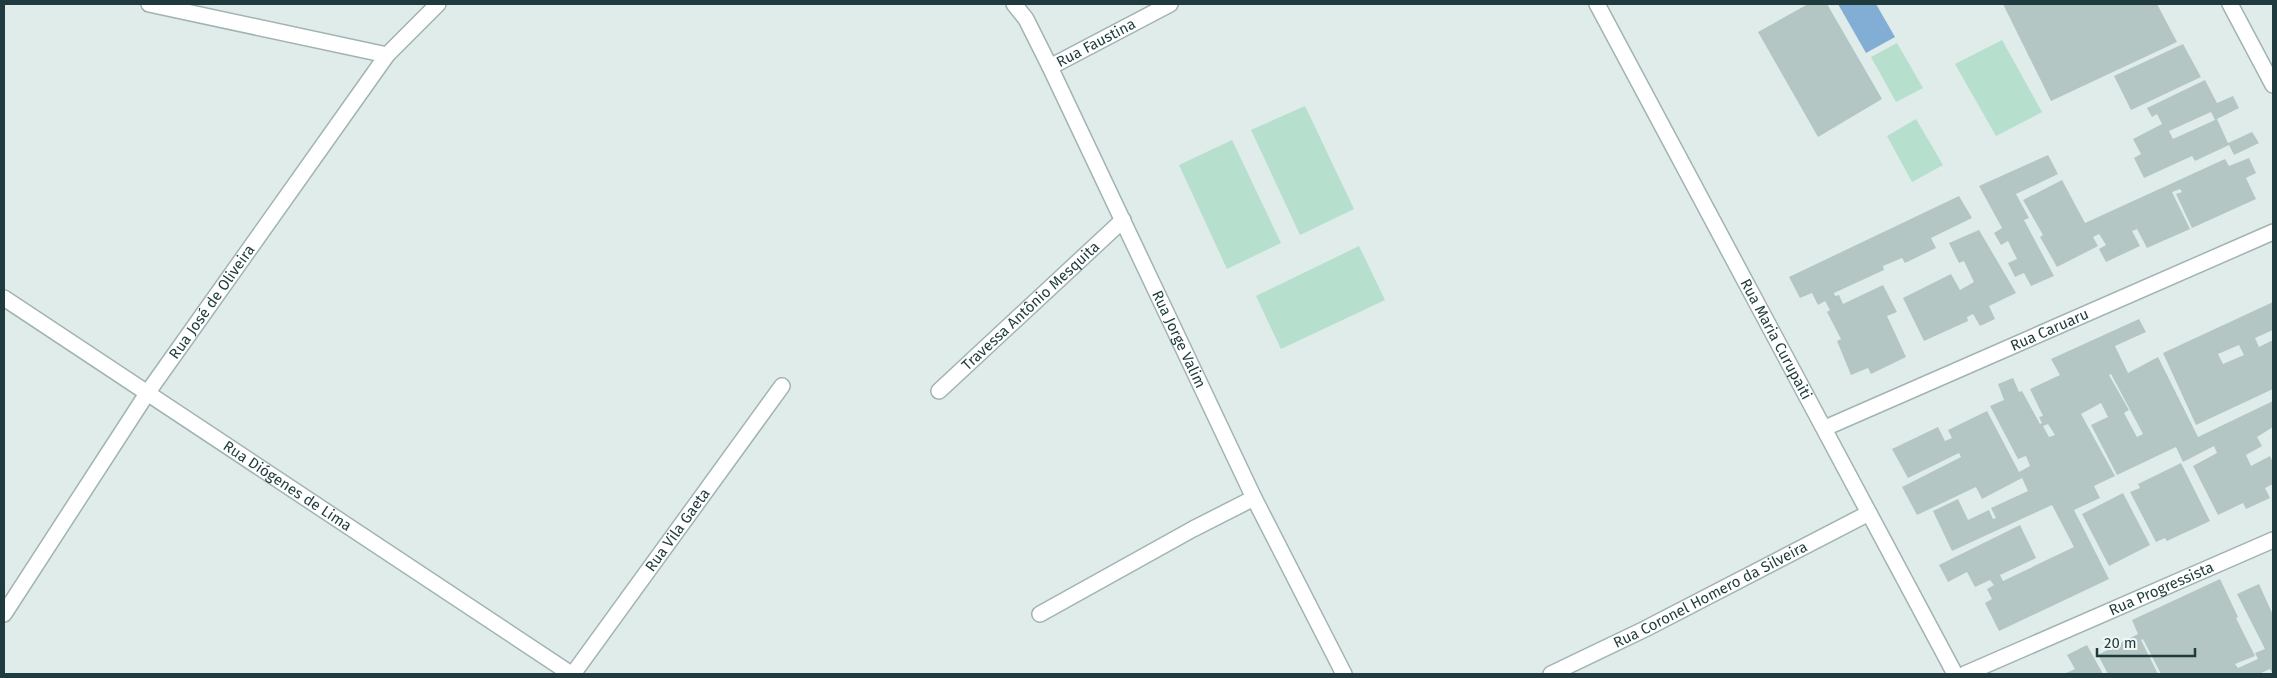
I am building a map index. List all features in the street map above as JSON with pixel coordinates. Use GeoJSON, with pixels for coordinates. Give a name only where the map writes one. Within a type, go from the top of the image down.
{"type":"FeatureCollection","features":[{"type":"Feature","properties":{"kind":"street"},"geometry":{"type":"LineString","coordinates":[[149,4],[388,55]]}},
{"type":"Feature","properties":{"kind":"street","name":"Rua José de Oliveira"},"geometry":{"type":"LineString","coordinates":[[4,614],[148,392],[388,55],[438,4]]}},
{"type":"Feature","properties":{"kind":"street","name":"Rua Jorge Valim"},"geometry":{"type":"LineString","coordinates":[[1014,4],[1026,19],[1050,67],[1254,498],[1344,674]]}},
{"type":"Feature","properties":{"kind":"street","name":"Rua Faustina"},"geometry":{"type":"LineString","coordinates":[[1050,67],[1170,4]]}},
{"type":"Feature","properties":{"kind":"street","name":"Rua Maria Curupaiti"},"geometry":{"type":"LineString","coordinates":[[1597,4],[1955,674]]}},
{"type":"Feature","properties":{"kind":"street"},"geometry":{"type":"LineString","coordinates":[[2230,4],[2273,85]]}},
{"type":"Feature","properties":{"kind":"street","name":"Travessa Antônio Mesquita"},"geometry":{"type":"LineString","coordinates":[[939,391],[1123,220]]}},
{"type":"Feature","properties":{"kind":"street","name":"Rua Caruaru"},"geometry":{"type":"LineString","coordinates":[[1825,428],[2273,232]]}},
{"type":"Feature","properties":{"kind":"street","name":"Rua Diógenes de Lima"},"geometry":{"type":"LineString","coordinates":[[4,298],[572,674]]}},
{"type":"Feature","properties":{"kind":"street","name":"Rua Vila Gaeta"},"geometry":{"type":"LineString","coordinates":[[572,674],[782,386]]}},
{"type":"Feature","properties":{"kind":"street"},"geometry":{"type":"LineString","coordinates":[[1040,614],[1254,498]]}},
{"type":"Feature","properties":{"kind":"street","name":"Rua Coronel Homero da Silveira"},"geometry":{"type":"LineString","coordinates":[[1551,674],[1645,629],[1869,513]]}},
{"type":"Feature","properties":{"kind":"street","name":"Rua Progressista"},"geometry":{"type":"LineString","coordinates":[[1966,674],[2273,540]]}},
{"type":"Feature","properties":{"kind":"green space"},"geometry":{"type":"Polygon","coordinates":[[[2002,40],[2042,112],[1996,136],[1955,64],[2002,40]]]}},
{"type":"Feature","properties":{"kind":"green space"},"geometry":{"type":"Polygon","coordinates":[[[1897,43],[1923,88],[1896,102],[1871,57],[1897,43]]]}},
{"type":"Feature","properties":{"kind":"green space"},"geometry":{"type":"Polygon","coordinates":[[[1305,106],[1354,209],[1300,235],[1251,130],[1305,106]]]}},
{"type":"Feature","properties":{"kind":"green space"},"geometry":{"type":"Polygon","coordinates":[[[1916,119],[1943,165],[1912,182],[1887,136],[1916,119]]]}},
{"type":"Feature","properties":{"kind":"green space"},"geometry":{"type":"Polygon","coordinates":[[[1232,140],[1281,243],[1227,269],[1179,165],[1232,140]]]}},
{"type":"Feature","properties":{"kind":"green space"},"geometry":{"type":"Polygon","coordinates":[[[1359,246],[1385,300],[1281,349],[1256,296],[1359,246]]]}},
{"type":"Feature","properties":{"kind":"water"},"geometry":{"type":"Polygon","coordinates":[[[1838,4],[1876,4],[1895,37],[1866,53],[1838,4]]]}},
{"type":"Feature","properties":{"kind":"building"},"geometry":{"type":"Polygon","coordinates":[[[1808,4],[1827,4],[1882,99],[1818,137],[1758,32],[1808,4]]]}},
{"type":"Feature","properties":{"kind":"building"},"geometry":{"type":"Polygon","coordinates":[[[2003,4],[2157,4],[2177,42],[2051,101],[2003,4]]]}},
{"type":"Feature","properties":{"kind":"building"},"geometry":{"type":"Polygon","coordinates":[[[2183,44],[2201,77],[2131,110],[2114,76],[2183,44]]]}},
{"type":"Feature","properties":{"kind":"building"},"geometry":{"type":"Polygon","coordinates":[[[2205,80],[2217,103],[2233,96],[2239,108],[2217,119],[2228,143],[2252,132],[2259,143],[2234,155],[2229,145],[2195,161],[2192,156],[2144,178],[2134,158],[2141,154],[2133,139],[2162,124],[2157,114],[2152,117],[2147,108],[2205,80]],[[2211,112],[2169,131],[2173,139],[2215,120],[2211,112]]]}},
{"type":"Feature","properties":{"kind":"building"},"geometry":{"type":"Polygon","coordinates":[[[2048,155],[2058,174],[2016,194],[2029,218],[2024,220],[2054,276],[2031,286],[2024,273],[2015,277],[2008,263],[2017,259],[2008,241],[2001,245],[1994,233],[2002,228],[1979,186],[2048,155]]]}},
{"type":"Feature","properties":{"kind":"building"},"geometry":{"type":"Polygon","coordinates":[[[2249,158],[2256,173],[2246,178],[2256,199],[2192,228],[2176,194],[2182,192],[2180,189],[2172,192],[2190,229],[2147,248],[2137,229],[2132,231],[2140,246],[2106,262],[2099,249],[2106,245],[2099,234],[2093,237],[2098,246],[2057,267],[2040,237],[2043,235],[2023,200],[2062,180],[2085,223],[2225,159],[2229,166],[2249,158]]]}},
{"type":"Feature","properties":{"kind":"building"},"geometry":{"type":"Polygon","coordinates":[[[1959,196],[1972,218],[1931,238],[1936,248],[1905,263],[1902,258],[1883,266],[1884,270],[1834,293],[1835,296],[1839,295],[1843,304],[1883,285],[1897,312],[1887,316],[1906,357],[1871,374],[1868,368],[1851,375],[1837,341],[1841,339],[1827,312],[1830,310],[1825,301],[1818,305],[1812,293],[1800,298],[1789,277],[1959,196]]]}},
{"type":"Feature","properties":{"kind":"building"},"geometry":{"type":"Polygon","coordinates":[[[1979,230],[2016,293],[1989,306],[1995,319],[1980,326],[1973,314],[1967,317],[1968,321],[1924,341],[1903,298],[1951,274],[1960,290],[1974,282],[1964,261],[1959,263],[1949,243],[1979,230]]]}},
{"type":"Feature","properties":{"kind":"building"},"geometry":{"type":"Polygon","coordinates":[[[2273,302],[2273,330],[2255,338],[2259,347],[2273,340],[2273,389],[2196,425],[2163,353],[2273,302]],[[2239,345],[2218,354],[2223,364],[2244,355],[2239,345]]]}},
{"type":"Feature","properties":{"kind":"building"},"geometry":{"type":"Polygon","coordinates":[[[2139,319],[2146,332],[2115,346],[2128,373],[2158,357],[2198,437],[2273,401],[2273,427],[2257,437],[2262,446],[2246,455],[2251,466],[2270,456],[2273,463],[2273,484],[2265,488],[2270,498],[2246,509],[2243,503],[2218,515],[2193,466],[2217,453],[2214,446],[2183,462],[2176,447],[2117,475],[2091,425],[2108,417],[2101,403],[2081,414],[2115,476],[2094,486],[2100,498],[2074,510],[2109,579],[1999,631],[1985,603],[1992,599],[1987,589],[1994,585],[1990,580],[1975,587],[1967,572],[1948,582],[1939,565],[2020,525],[2036,558],[2000,575],[2003,581],[2074,547],[2052,505],[1952,551],[1933,511],[1958,499],[1968,520],[1989,510],[1993,519],[1996,518],[1991,508],[2028,491],[2022,478],[1982,499],[1976,487],[1917,515],[1902,487],[1961,457],[1959,453],[1908,478],[1892,449],[1938,427],[1945,441],[1952,438],[1948,430],[1987,411],[2019,472],[2030,466],[2026,456],[2018,459],[1990,406],[2004,400],[1998,384],[2013,378],[2019,392],[2022,391],[2040,424],[2042,423],[2039,417],[2043,416],[2030,389],[2060,375],[2051,359],[2139,319]],[[2111,374],[2109,375],[2129,410],[2124,413],[2137,437],[2143,434],[2111,374]],[[2048,424],[2043,426],[2049,437],[2055,435],[2048,424]]]}},
{"type":"Feature","properties":{"kind":"building"},"geometry":{"type":"Polygon","coordinates":[[[2181,463],[2210,521],[2167,541],[2165,538],[2156,542],[2130,492],[2140,488],[2138,484],[2181,463]]]}},
{"type":"Feature","properties":{"kind":"building"},"geometry":{"type":"Polygon","coordinates":[[[2123,493],[2150,545],[2109,566],[2082,514],[2123,493]]]}},
{"type":"Feature","properties":{"kind":"building"},"geometry":{"type":"Polygon","coordinates":[[[2220,579],[2238,617],[2236,618],[2255,656],[2235,664],[2238,668],[2258,659],[2255,653],[2265,649],[2237,594],[2259,584],[2273,615],[2273,674],[2270,669],[2259,674],[2161,674],[2143,639],[2141,640],[2158,674],[2108,674],[2098,655],[2138,634],[2132,620],[2220,579]]]}},
{"type":"Feature","properties":{"kind":"building"},"geometry":{"type":"Polygon","coordinates":[[[2087,645],[2103,674],[2064,674],[2075,669],[2067,655],[2087,645]]]}}]}
